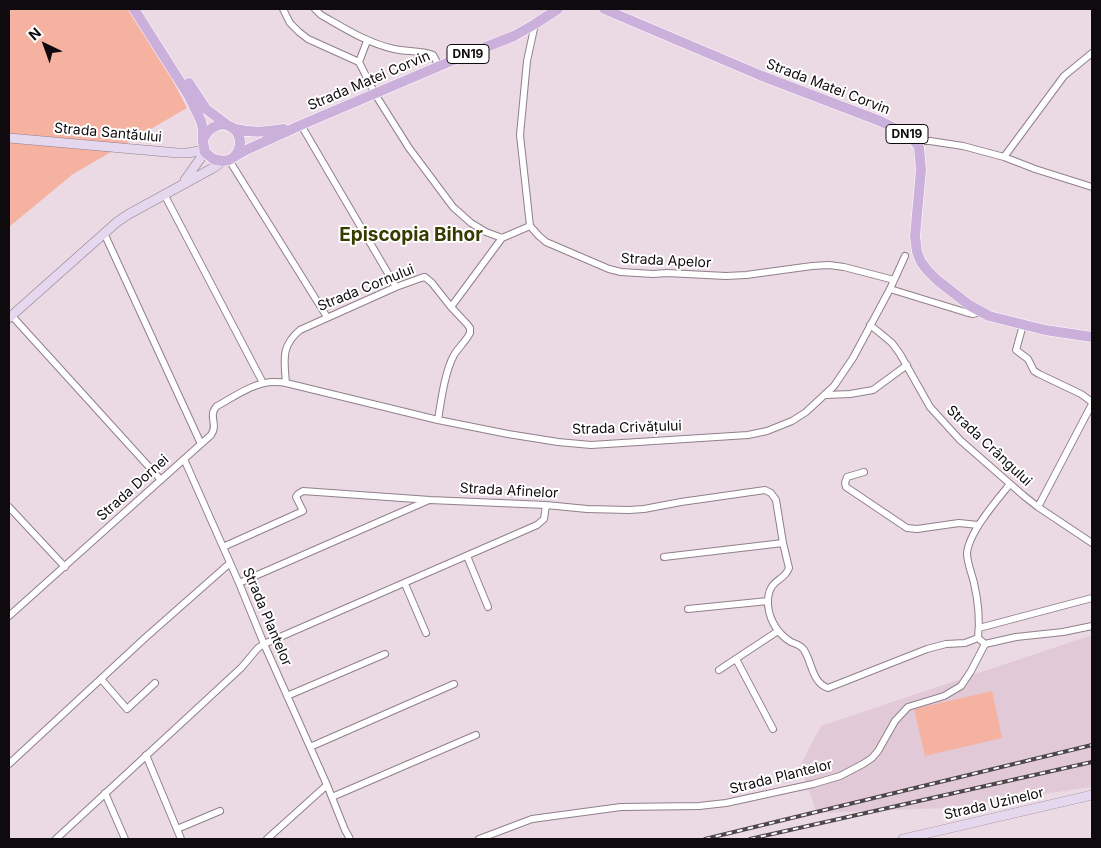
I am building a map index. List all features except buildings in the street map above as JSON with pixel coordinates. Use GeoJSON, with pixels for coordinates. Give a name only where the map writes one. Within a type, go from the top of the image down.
{"type":"FeatureCollection","features":[{"type":"Feature","properties":{"kind":"main road"},"geometry":{"type":"LineString","coordinates":[[134,9],[189,96],[201,122],[205,151],[213,159],[229,159],[240,148],[238,133],[212,114],[201,102],[141,9]]}},
{"type":"Feature","properties":{"kind":"main road","name":"Strada Matei Corvin"},"geometry":{"type":"LineString","coordinates":[[229,159],[299,126],[514,36],[558,9]]}},
{"type":"Feature","properties":{"kind":"main road","name":"Strada Matei Corvin"},"geometry":{"type":"LineString","coordinates":[[610,10],[762,76],[898,129],[916,141]]}},
{"type":"Feature","properties":{"kind":"main road"},"geometry":{"type":"LineString","coordinates":[[204,138],[212,127],[222,124],[231,127]]}},
{"type":"Feature","properties":{"kind":"main road","name":"Strada Matei Corvin"},"geometry":{"type":"LineString","coordinates":[[231,127],[247,132],[261,133],[299,126]]}},
{"type":"Feature","properties":{"kind":"main road","name":"DN19"},"geometry":{"type":"LineString","coordinates":[[916,141],[919,148],[921,170],[915,236],[917,252],[927,270],[969,305],[989,316],[1045,330],[1092,337]]}},
{"type":"Feature","properties":{"kind":"street"},"geometry":{"type":"LineString","coordinates":[[282,9],[290,22],[308,39],[359,62],[375,94],[409,148],[453,207],[471,223],[486,232],[502,238]]}},
{"type":"Feature","properties":{"kind":"street"},"geometry":{"type":"LineString","coordinates":[[315,9],[321,15],[367,41],[395,49],[433,55],[440,66]]}},
{"type":"Feature","properties":{"kind":"street"},"geometry":{"type":"LineString","coordinates":[[451,307],[502,238],[530,226],[520,135],[527,61],[535,24]]}},
{"type":"Feature","properties":{"kind":"street"},"geometry":{"type":"LineString","coordinates":[[359,62],[367,41]]}},
{"type":"Feature","properties":{"kind":"street"},"geometry":{"type":"LineString","coordinates":[[1004,157],[1064,76],[1092,53]]}},
{"type":"Feature","properties":{"kind":"street"},"geometry":{"type":"LineString","coordinates":[[299,126],[396,287]]}},
{"type":"Feature","properties":{"kind":"street","name":"Strada Santăului"},"geometry":{"type":"LineString","coordinates":[[9,138],[188,153],[205,151]]}},
{"type":"Feature","properties":{"kind":"street"},"geometry":{"type":"LineString","coordinates":[[916,141],[963,146],[1004,157],[1092,187]]}},
{"type":"Feature","properties":{"kind":"street","name":"Strada Matei Corvin"},"geometry":{"type":"LineString","coordinates":[[182,184],[205,151]]}},
{"type":"Feature","properties":{"kind":"street"},"geometry":{"type":"LineString","coordinates":[[229,159],[326,317]]}},
{"type":"Feature","properties":{"kind":"street","name":"Strada Matei Corvin"},"geometry":{"type":"LineString","coordinates":[[10,317],[124,217],[229,159]]}},
{"type":"Feature","properties":{"kind":"street"},"geometry":{"type":"LineString","coordinates":[[164,194],[263,383]]}},
{"type":"Feature","properties":{"kind":"street","name":"Strada Apelor"},"geometry":{"type":"LineString","coordinates":[[530,226],[539,236],[554,246],[608,269],[621,272],[726,276],[829,265],[894,280]]}},
{"type":"Feature","properties":{"kind":"street"},"geometry":{"type":"LineString","coordinates":[[104,233],[201,444]]}},
{"type":"Feature","properties":{"kind":"street","name":"Strada Crivățului"},"geometry":{"type":"LineString","coordinates":[[263,383],[286,383],[438,420],[558,442],[591,445],[748,435],[786,424],[806,412],[834,386],[853,358],[890,289],[905,256]]}},
{"type":"Feature","properties":{"kind":"street","name":"Strada Cornului"},"geometry":{"type":"LineString","coordinates":[[286,383],[286,346],[292,336],[326,317],[396,287],[425,278],[432,283],[470,328],[470,333],[451,362],[438,420]]}},
{"type":"Feature","properties":{"kind":"street"},"geometry":{"type":"LineString","coordinates":[[890,289],[965,312],[973,314],[980,312]]}},
{"type":"Feature","properties":{"kind":"street"},"geometry":{"type":"LineString","coordinates":[[10,317],[161,480]]}},
{"type":"Feature","properties":{"kind":"street","name":"Strada Crângului"},"geometry":{"type":"LineString","coordinates":[[870,325],[892,343],[907,365],[924,399],[960,440],[1038,506],[1092,543]]}},
{"type":"Feature","properties":{"kind":"street"},"geometry":{"type":"LineString","coordinates":[[1023,325],[1016,350],[1028,359],[1034,371],[1081,394],[1092,403],[1038,506]]}},
{"type":"Feature","properties":{"kind":"street"},"geometry":{"type":"LineString","coordinates":[[826,394],[850,394],[873,390],[907,365]]}},
{"type":"Feature","properties":{"kind":"street","name":"Strada Dornei"},"geometry":{"type":"LineString","coordinates":[[9,616],[214,432],[212,415],[213,410],[217,406],[263,383]]}},
{"type":"Feature","properties":{"kind":"street","name":"Strada Plantelor"},"geometry":{"type":"LineString","coordinates":[[184,459],[350,839]]}},
{"type":"Feature","properties":{"kind":"street"},"geometry":{"type":"LineString","coordinates":[[864,472],[847,477],[846,487],[907,528],[917,529],[959,523],[978,525]]}},
{"type":"Feature","properties":{"kind":"street"},"geometry":{"type":"LineString","coordinates":[[978,638],[976,591],[967,555],[968,549],[978,525],[1010,484]]}},
{"type":"Feature","properties":{"kind":"street","name":"Strada Afinelor"},"geometry":{"type":"LineString","coordinates":[[223,547],[303,512],[296,497],[303,491],[587,509],[637,509],[765,490],[772,493],[776,500],[789,568],[784,577],[772,586],[768,601]]}},
{"type":"Feature","properties":{"kind":"street"},"geometry":{"type":"LineString","coordinates":[[239,583],[430,500]]}},
{"type":"Feature","properties":{"kind":"street"},"geometry":{"type":"LineString","coordinates":[[57,839],[241,668],[258,648],[542,523],[546,505]]}},
{"type":"Feature","properties":{"kind":"street"},"geometry":{"type":"LineString","coordinates":[[9,506],[65,566]]}},
{"type":"Feature","properties":{"kind":"street"},"geometry":{"type":"LineString","coordinates":[[664,557],[783,543]]}},
{"type":"Feature","properties":{"kind":"street"},"geometry":{"type":"LineString","coordinates":[[467,556],[488,607]]}},
{"type":"Feature","properties":{"kind":"street"},"geometry":{"type":"LineString","coordinates":[[9,764],[230,563]]}},
{"type":"Feature","properties":{"kind":"street"},"geometry":{"type":"LineString","coordinates":[[405,584],[426,633]]}},
{"type":"Feature","properties":{"kind":"street"},"geometry":{"type":"LineString","coordinates":[[979,628],[1092,598]]}},
{"type":"Feature","properties":{"kind":"street"},"geometry":{"type":"LineString","coordinates":[[688,609],[768,601],[771,618],[778,631],[803,647],[818,682],[823,687],[828,688],[927,650],[946,644],[965,643],[978,638]]}},
{"type":"Feature","properties":{"kind":"street"},"geometry":{"type":"LineString","coordinates":[[978,638],[985,644],[1016,637],[1063,632],[1092,626]]}},
{"type":"Feature","properties":{"kind":"street"},"geometry":{"type":"LineString","coordinates":[[719,670],[778,631]]}},
{"type":"Feature","properties":{"kind":"street","name":"Strada Plantelor"},"geometry":{"type":"LineString","coordinates":[[479,839],[532,819],[621,807],[699,806],[726,803],[813,784],[840,776],[872,758],[895,721],[908,707],[944,696],[961,686],[971,672],[985,644]]}},
{"type":"Feature","properties":{"kind":"street"},"geometry":{"type":"LineString","coordinates":[[287,696],[384,654]]}},
{"type":"Feature","properties":{"kind":"street"},"geometry":{"type":"LineString","coordinates":[[736,659],[773,729]]}},
{"type":"Feature","properties":{"kind":"street"},"geometry":{"type":"LineString","coordinates":[[101,679],[128,709],[155,684]]}},
{"type":"Feature","properties":{"kind":"street"},"geometry":{"type":"LineString","coordinates":[[310,746],[454,684]]}},
{"type":"Feature","properties":{"kind":"street"},"geometry":{"type":"LineString","coordinates":[[332,797],[476,735]]}},
{"type":"Feature","properties":{"kind":"street"},"geometry":{"type":"LineString","coordinates":[[146,755],[181,839]]}},
{"type":"Feature","properties":{"kind":"street"},"geometry":{"type":"LineString","coordinates":[[267,839],[327,785]]}},
{"type":"Feature","properties":{"kind":"street"},"geometry":{"type":"LineString","coordinates":[[105,793],[125,839]]}},
{"type":"Feature","properties":{"kind":"street","name":"Strada Uzinelor"},"geometry":{"type":"LineString","coordinates":[[902,839],[1092,795]]}},
{"type":"Feature","properties":{"kind":"street"},"geometry":{"type":"LineString","coordinates":[[177,829],[220,811]]}},
{"type":"Feature","properties":{"kind":"shaded area"},"geometry":{"type":"Polygon","coordinates":[[[9,9],[132,9],[151,38],[187,108],[73,174],[9,227],[9,9]]]}},
{"type":"Feature","properties":{"kind":"shaded area"},"geometry":{"type":"Polygon","coordinates":[[[1092,635],[1092,787],[944,808],[817,813],[800,766],[821,726],[1092,635]]]}},
{"type":"Feature","properties":{"kind":"shaded area"},"geometry":{"type":"Polygon","coordinates":[[[992,691],[1002,738],[925,756],[914,709],[992,691]]]}},
{"type":"Feature","properties":{"kind":"railway"},"geometry":{"type":"LineString","coordinates":[[705,839],[1092,745]]}},
{"type":"Feature","properties":{"kind":"railway"},"geometry":{"type":"LineString","coordinates":[[750,839],[1092,762]]}},
{"type":"Feature","properties":{"kind":"district","name":"Episcopia Bihor"},"geometry":{"type":"Point","coordinates":[411,235]}}]}
